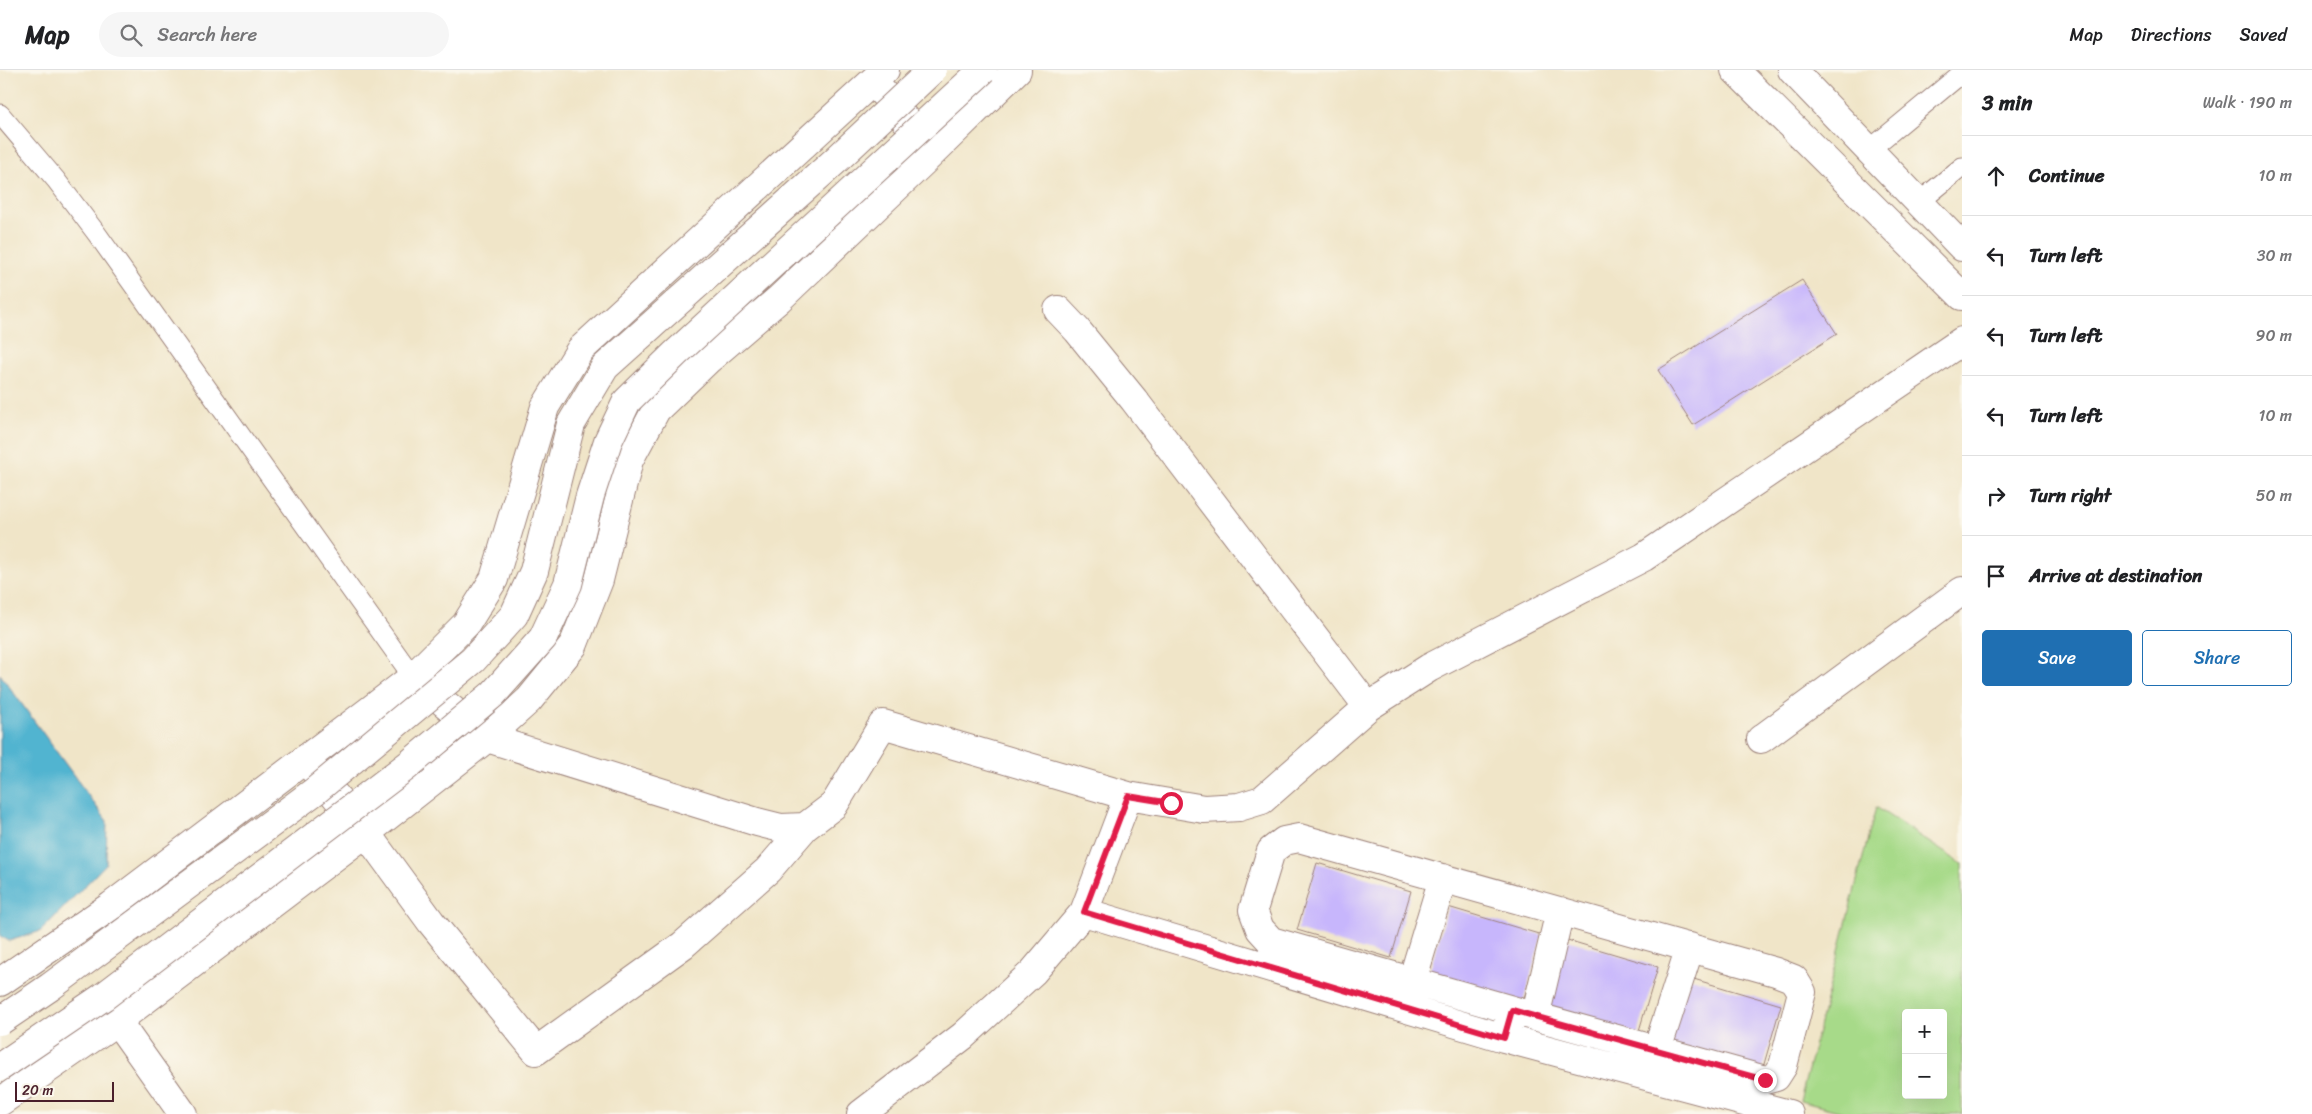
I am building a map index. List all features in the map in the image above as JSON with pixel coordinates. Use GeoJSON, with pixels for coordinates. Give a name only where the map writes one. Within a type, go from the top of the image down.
{"type":"FeatureCollection","features":[{"type":"Feature","properties":{"kind":"main road"},"geometry":{"type":"LineString","coordinates":[[0,1021],[50,987],[315,791],[473,660],[514,615],[534,570],[571,424],[605,367],[835,161],[932,70]]}},
{"type":"Feature","properties":{"kind":"main road"},"geometry":{"type":"LineString","coordinates":[[0,1067],[103,997],[407,766],[493,694],[543,638],[568,584],[590,496],[608,442],[627,401],[675,354],[983,70]]}},
{"type":"Feature","properties":{"kind":"main road"},"geometry":{"type":"LineString","coordinates":[[0,1102],[117,1021],[366,833],[487,738],[529,700],[573,646],[599,580],[629,460],[656,410],[709,359],[779,299],[933,153],[1017,70]]}},
{"type":"Feature","properties":{"kind":"main road"},"geometry":{"type":"LineString","coordinates":[[1735,70],[1962,296]]}},
{"type":"Feature","properties":{"kind":"main road"},"geometry":{"type":"LineString","coordinates":[[1792,70],[1962,247]]}},
{"type":"Feature","properties":{"kind":"main road"},"geometry":{"type":"LineString","coordinates":[[0,982],[111,906],[413,677],[466,624],[494,579],[545,407],[580,350],[879,76],[933,153]]}},
{"type":"Feature","properties":{"kind":"main road"},"geometry":{"type":"LineString","coordinates":[[1058,310],[1128,393],[1368,707]]}},
{"type":"Feature","properties":{"kind":"main road"},"geometry":{"type":"LineString","coordinates":[[305,759],[366,833],[431,922],[536,1051],[683,945],[768,870],[805,827],[834,805],[883,724],[1128,796],[1204,809],[1239,807],[1262,800],[1368,707],[1429,668],[1644,557],[1962,341]]}},
{"type":"Feature","properties":{"kind":"main road"},"geometry":{"type":"LineString","coordinates":[[1761,739],[1962,591]]}},
{"type":"Feature","properties":{"kind":"main road"},"geometry":{"type":"LineString","coordinates":[[413,677],[487,738],[757,822],[781,828],[805,827]]}},
{"type":"Feature","properties":{"kind":"main road"},"geometry":{"type":"LineString","coordinates":[[861,1114],[963,1036],[1033,972],[1084,912],[1128,796]]}},
{"type":"Feature","properties":{"kind":"main road"},"geometry":{"type":"LineString","coordinates":[[1299,838],[1443,878],[1690,947],[1794,979],[1802,992],[1782,1066],[1776,1077],[1765,1080],[1524,1014],[1271,941],[1260,929],[1253,910],[1271,851],[1284,841],[1299,838]]}},
{"type":"Feature","properties":{"kind":"main road"},"geometry":{"type":"LineString","coordinates":[[1412,981],[1443,878]]}},
{"type":"Feature","properties":{"kind":"main road"},"geometry":{"type":"LineString","coordinates":[[1504,1038],[1524,1014],[1560,911]]}},
{"type":"Feature","properties":{"kind":"main road"},"geometry":{"type":"LineString","coordinates":[[1084,912],[1504,1038],[1789,1114]]}},
{"type":"Feature","properties":{"kind":"main road"},"geometry":{"type":"LineString","coordinates":[[1657,1050],[1690,947]]}},
{"type":"Feature","properties":{"kind":"main road"},"geometry":{"type":"LineString","coordinates":[[117,1021],[184,1114]]}},
{"type":"Feature","properties":{"kind":"lane"},"geometry":{"type":"LineString","coordinates":[[1868,150],[1962,73]]}},
{"type":"Feature","properties":{"kind":"lane"},"geometry":{"type":"LineString","coordinates":[[0,114],[56,180],[97,234],[413,677]]}},
{"type":"Feature","properties":{"kind":"lane"},"geometry":{"type":"LineString","coordinates":[[1918,203],[1962,168]]}},
{"type":"Feature","properties":{"kind":"green space"},"geometry":{"type":"Polygon","coordinates":[[[1876,807],[1962,864],[1962,1114],[1849,1114],[1800,1101],[1876,807]]]}},
{"type":"Feature","properties":{"kind":"water"},"geometry":{"type":"Polygon","coordinates":[[[0,674],[107,821],[106,864],[41,931],[9,941],[0,936],[0,674]]]}},
{"type":"Feature","properties":{"kind":"building"},"geometry":{"type":"Polygon","coordinates":[[[1802,280],[1837,334],[1693,425],[1658,370],[1802,280]]]}},
{"type":"Feature","properties":{"kind":"building"},"geometry":{"type":"Polygon","coordinates":[[[1317,863],[1411,891],[1391,958],[1297,930],[1317,863]]]}},
{"type":"Feature","properties":{"kind":"building"},"geometry":{"type":"Polygon","coordinates":[[[1448,907],[1542,935],[1523,1002],[1429,974],[1448,907]]]}},
{"type":"Feature","properties":{"kind":"building"},"geometry":{"type":"Polygon","coordinates":[[[1564,939],[1658,967],[1638,1034],[1544,1006],[1564,939]]]}},
{"type":"Feature","properties":{"kind":"building"},"geometry":{"type":"Polygon","coordinates":[[[1687,977],[1781,1005],[1762,1071],[1667,1044],[1687,977]]]}},
{"type":"Feature","properties":{"kind":"route"},"geometry":{"type":"LineString","coordinates":[[1171,803],[1128,796],[1084,912],[1504,1038],[1512,1010],[1765,1080]]}}]}
